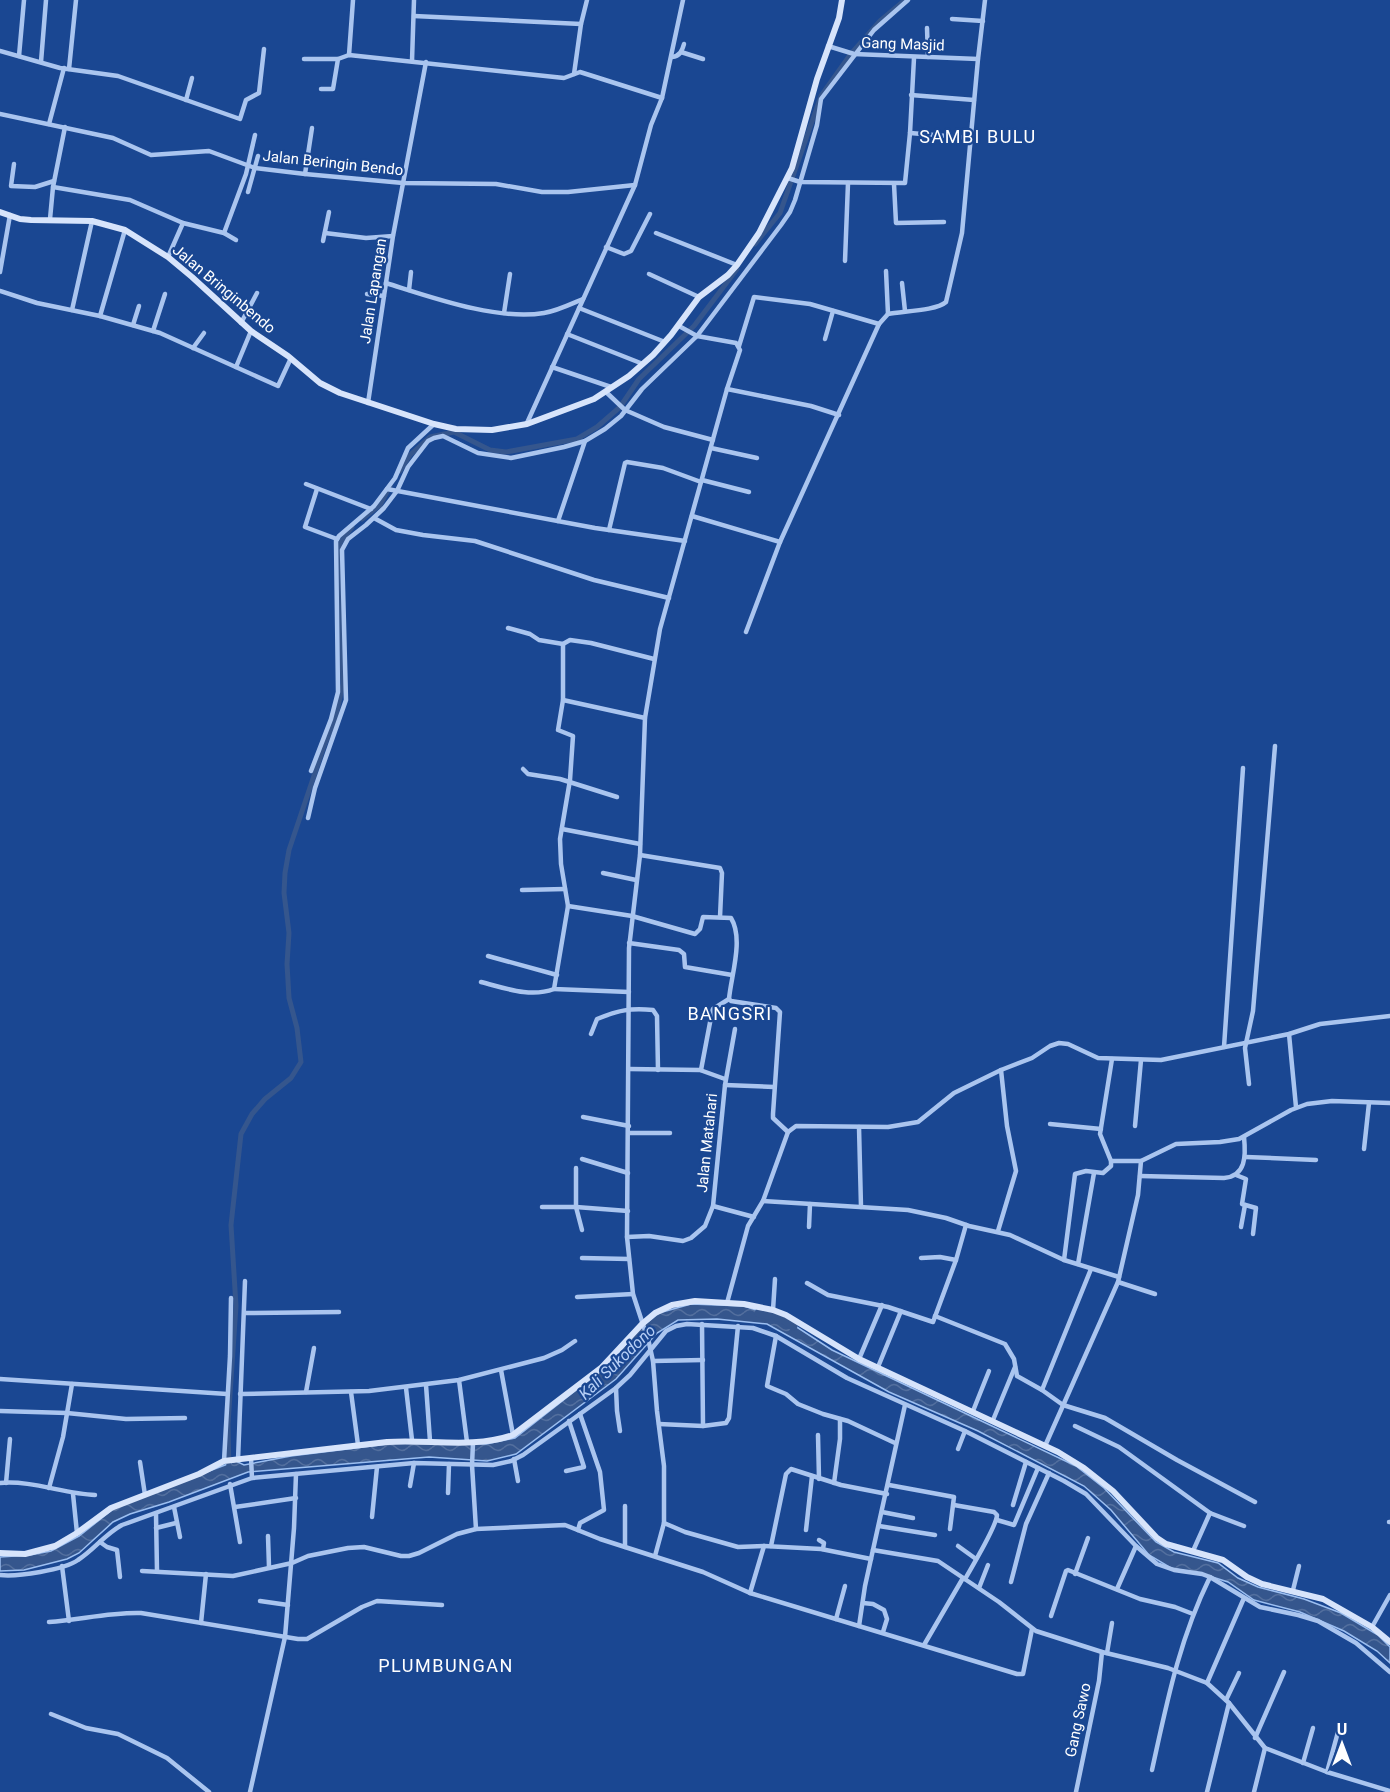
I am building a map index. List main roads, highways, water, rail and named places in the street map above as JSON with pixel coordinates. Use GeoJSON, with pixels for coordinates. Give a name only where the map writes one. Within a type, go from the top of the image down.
{"type":"FeatureCollection","features":[{"type":"Feature","properties":{"kind":"main road","name":"Jalan Bringinbendo"},"geometry":{"type":"LineString","coordinates":[[0,212],[31,220],[92,221],[125,230],[168,257],[241,323],[293,360],[320,383],[368,403],[456,429],[492,430],[527,424],[613,388],[643,364],[665,342],[699,297],[736,267],[759,233],[789,178],[813,115],[828,46],[839,18],[842,0]]}},
{"type":"Feature","properties":{"kind":"main road"},"geometry":{"type":"LineString","coordinates":[[0,1554],[25,1554],[47,1549],[63,1542],[111,1508],[231,1460],[251,1460],[412,1440],[489,1442],[513,1435],[601,1368],[660,1309],[694,1301],[744,1304],[773,1310],[786,1316],[859,1359],[993,1420],[1075,1463],[1113,1491],[1157,1538],[1166,1544],[1223,1560],[1247,1577],[1262,1584],[1323,1599],[1372,1627],[1390,1642]]}},
{"type":"Feature","properties":{"kind":"water"},"geometry":{"type":"Polygon","coordinates":[[[691,1304],[744,1306],[786,1320],[832,1350],[1076,1466],[1104,1488],[1156,1542],[1174,1552],[1218,1563],[1238,1578],[1258,1587],[1304,1599],[1341,1613],[1378,1635],[1390,1647],[1390,1663],[1377,1651],[1344,1631],[1300,1612],[1254,1600],[1228,1582],[1171,1568],[1149,1555],[1111,1510],[1084,1486],[978,1431],[889,1392],[767,1324],[717,1319],[678,1320],[657,1333],[616,1379],[516,1454],[487,1461],[429,1457],[248,1472],[113,1522],[79,1553],[67,1559],[24,1570],[0,1571],[0,1557],[51,1551],[79,1536],[117,1506],[236,1461],[244,1465],[291,1456],[404,1442],[486,1444],[515,1438],[608,1365],[638,1330],[659,1313],[691,1304]]]}},
{"type":"Feature","properties":{"kind":"waterway"},"geometry":{"type":"LineString","coordinates":[[755,244],[780,213],[821,96],[850,55],[880,21],[905,0]]}},
{"type":"Feature","properties":{"kind":"waterway"},"geometry":{"type":"LineString","coordinates":[[400,471],[410,455],[430,437],[454,432],[490,450],[506,452],[577,439],[597,427],[620,407],[639,379],[694,326],[737,269]]}},
{"type":"Feature","properties":{"kind":"waterway"},"geometry":{"type":"LineString","coordinates":[[362,519],[380,505],[390,486]]}},
{"type":"Feature","properties":{"kind":"waterway"},"geometry":{"type":"LineString","coordinates":[[229,1471],[228,1424],[236,1306],[231,1225],[241,1134],[252,1114],[265,1099],[291,1078],[301,1062],[297,1028],[289,998],[287,964],[289,933],[284,893],[285,873],[289,850],[335,720],[343,684],[338,554],[340,543],[352,527]]}},
{"type":"Feature","properties":{"kind":"waterway","name":"Kali Sukodono"},"geometry":{"type":"LineString","coordinates":[[759,1313],[782,1318],[793,1326]]}},
{"type":"Feature","properties":{"kind":"district","name":"SAMBI BULU"},"geometry":{"type":"Point","coordinates":[978,136]}},
{"type":"Feature","properties":{"kind":"district","name":"BANGSRI"},"geometry":{"type":"Point","coordinates":[730,1013]}},
{"type":"Feature","properties":{"kind":"district","name":"PLUMBUNGAN"},"geometry":{"type":"Point","coordinates":[446,1665]}}]}
